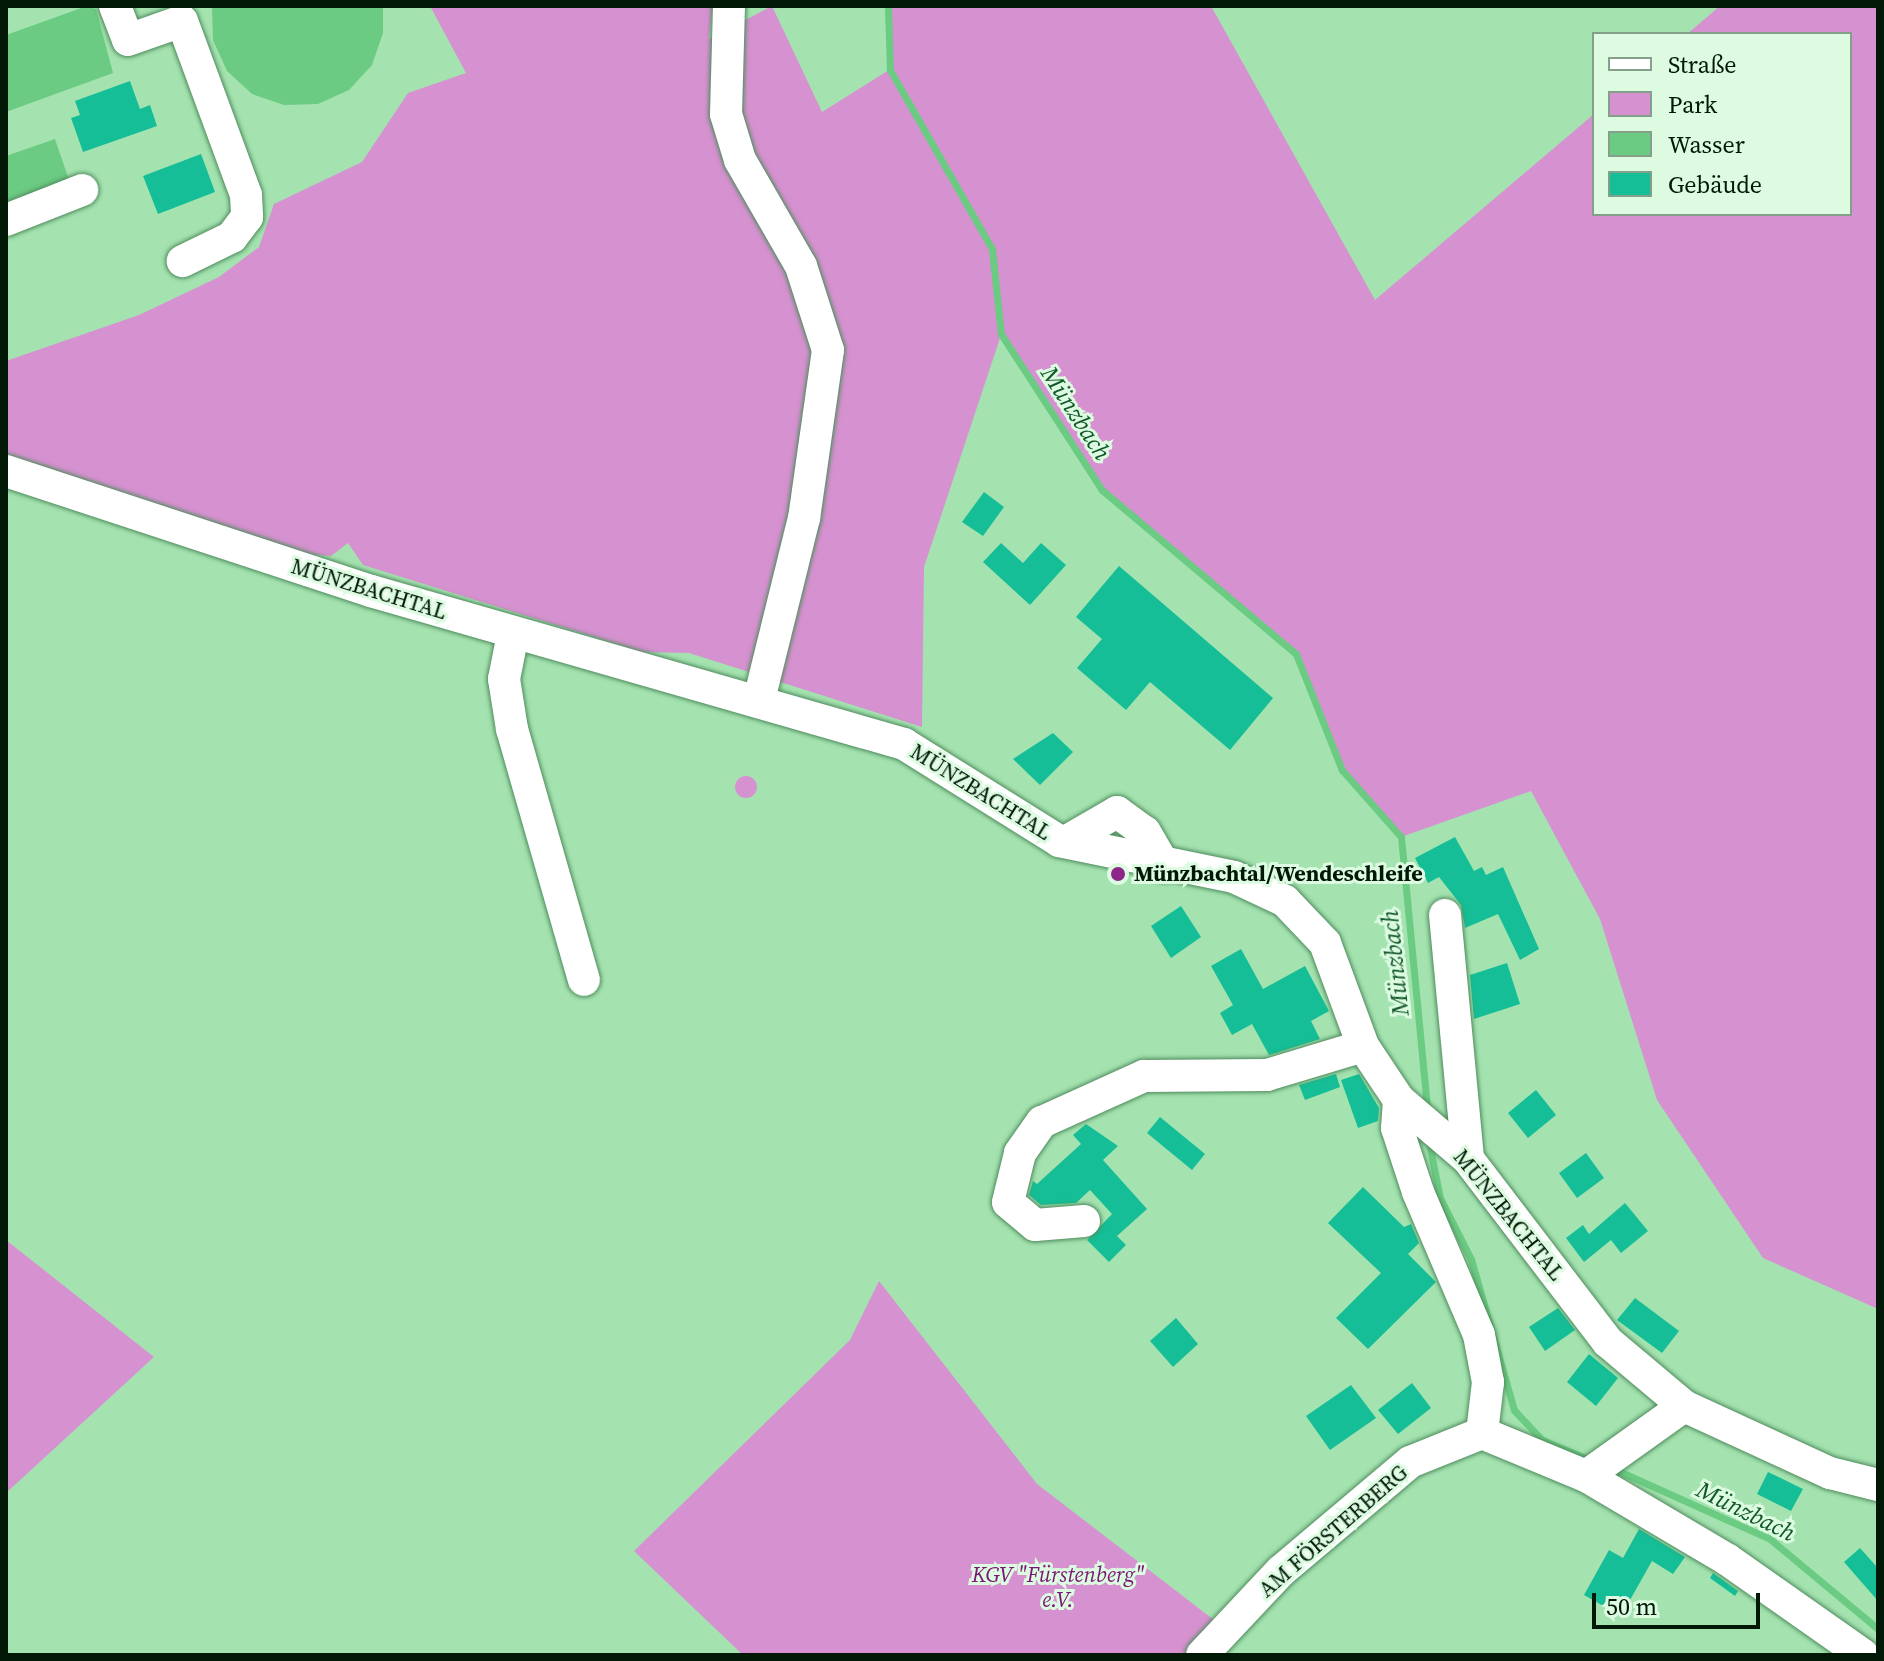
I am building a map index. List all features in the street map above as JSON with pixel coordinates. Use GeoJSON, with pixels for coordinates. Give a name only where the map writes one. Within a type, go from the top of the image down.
{"type":"FeatureCollection","features":[{"type":"Feature","properties":{"kind":"street"},"geometry":{"type":"LineString","coordinates":[[115,6],[128,40],[186,13],[246,195],[247,217],[232,237],[183,261]]}},
{"type":"Feature","properties":{"kind":"street"},"geometry":{"type":"LineString","coordinates":[[729,6],[726,114],[740,160],[801,266],[828,350],[804,518],[759,700]]}},
{"type":"Feature","properties":{"kind":"street"},"geometry":{"type":"LineString","coordinates":[[6,220],[82,190]]}},
{"type":"Feature","properties":{"kind":"street","name":"MÜNZBACHTAL"},"geometry":{"type":"LineString","coordinates":[[6,471],[513,634],[759,700],[904,744],[1065,842],[1165,866],[1234,877],[1285,901],[1325,943],[1363,1046],[1405,1105],[1468,1159],[1608,1342],[1684,1406],[1830,1473],[1878,1485]]}},
{"type":"Feature","properties":{"kind":"street"},"geometry":{"type":"LineString","coordinates":[[513,634],[504,679],[512,729],[584,980]]}},
{"type":"Feature","properties":{"kind":"street"},"geometry":{"type":"LineString","coordinates":[[1065,842],[1117,812],[1145,832],[1165,866]]}},
{"type":"Feature","properties":{"kind":"street"},"geometry":{"type":"LineString","coordinates":[[1445,915],[1468,1159]]}},
{"type":"Feature","properties":{"kind":"street"},"geometry":{"type":"LineString","coordinates":[[1084,1221],[1035,1225],[1008,1202],[1020,1153],[1042,1122],[1144,1076],[1267,1075],[1363,1046]]}},
{"type":"Feature","properties":{"kind":"street"},"geometry":{"type":"LineString","coordinates":[[1405,1105],[1397,1128],[1418,1192],[1479,1335],[1488,1382],[1482,1433],[1590,1471],[1728,1560],[1863,1655]]}},
{"type":"Feature","properties":{"kind":"street"},"geometry":{"type":"LineString","coordinates":[[1590,1471],[1684,1406]]}},
{"type":"Feature","properties":{"kind":"street","name":"AM FÖRSTERBERG"},"geometry":{"type":"LineString","coordinates":[[1202,1655],[1281,1571],[1410,1462],[1482,1433]]}},
{"type":"Feature","properties":{"kind":"green space"},"geometry":{"type":"Polygon","coordinates":[[[430,6],[713,6],[709,39],[772,6],[822,112],[889,70],[888,6],[1211,6],[1375,300],[1592,116],[1592,216],[1852,216],[1852,32],[1689,32],[1720,6],[1878,6],[1878,1309],[1763,1258],[1657,1100],[1600,919],[1531,791],[1401,837],[1342,770],[1296,654],[1102,490],[1001,335],[924,567],[922,727],[689,653],[642,652],[363,565],[348,543],[331,556],[306,554],[6,457],[6,361],[139,315],[219,277],[259,247],[274,204],[362,162],[408,93],[466,73],[430,6]]]}},
{"type":"Feature","properties":{"kind":"green space"},"geometry":{"type":"Polygon","coordinates":[[[742,776],[750,776],[757,787],[750,798],[742,798],[735,791],[735,783],[742,776]]]}},
{"type":"Feature","properties":{"kind":"green space"},"geometry":{"type":"Polygon","coordinates":[[[6,1240],[154,1357],[6,1493],[6,1240]]]}},
{"type":"Feature","properties":{"kind":"green space","name":"KGV \"Fürstenberg\" e.V."},"geometry":{"type":"Polygon","coordinates":[[[879,1281],[1037,1484],[1227,1630],[1204,1655],[743,1655],[634,1551],[850,1340],[879,1281]]]}},
{"type":"Feature","properties":{"kind":"water"},"geometry":{"type":"Polygon","coordinates":[[[87,6],[96,9],[113,73],[6,112],[6,35],[87,6]]]}},
{"type":"Feature","properties":{"kind":"water"},"geometry":{"type":"Polygon","coordinates":[[[212,6],[383,6],[383,33],[372,65],[349,90],[318,104],[284,105],[252,94],[227,71],[213,40],[212,6]]]}},
{"type":"Feature","properties":{"kind":"water"},"geometry":{"type":"Polygon","coordinates":[[[55,139],[69,180],[6,202],[6,156],[55,139]]]}},
{"type":"Feature","properties":{"kind":"building"},"geometry":{"type":"Polygon","coordinates":[[[130,81],[140,109],[150,105],[157,126],[83,152],[71,118],[80,115],[75,101],[130,81]]]}},
{"type":"Feature","properties":{"kind":"building"},"geometry":{"type":"Polygon","coordinates":[[[201,154],[215,192],[158,214],[143,176],[201,154]]]}},
{"type":"Feature","properties":{"kind":"building"},"geometry":{"type":"Polygon","coordinates":[[[984,492],[1004,507],[983,536],[962,522],[984,492]]]}},
{"type":"Feature","properties":{"kind":"building"},"geometry":{"type":"Polygon","coordinates":[[[1001,543],[1023,563],[1041,543],[1066,565],[1030,605],[983,562],[1001,543]]]}},
{"type":"Feature","properties":{"kind":"building"},"geometry":{"type":"Polygon","coordinates":[[[1119,566],[1273,698],[1230,750],[1150,682],[1126,710],[1077,668],[1102,639],[1076,617],[1119,566]]]}},
{"type":"Feature","properties":{"kind":"building"},"geometry":{"type":"Polygon","coordinates":[[[1053,733],[1073,752],[1040,785],[1013,759],[1053,733]]]}},
{"type":"Feature","properties":{"kind":"building"},"geometry":{"type":"Polygon","coordinates":[[[1455,837],[1474,871],[1482,867],[1486,875],[1503,867],[1539,949],[1520,960],[1498,914],[1465,928],[1461,905],[1439,877],[1428,883],[1415,858],[1455,837]]]}},
{"type":"Feature","properties":{"kind":"building"},"geometry":{"type":"Polygon","coordinates":[[[1181,906],[1201,937],[1171,958],[1151,926],[1181,906]]]}},
{"type":"Feature","properties":{"kind":"building"},"geometry":{"type":"Polygon","coordinates":[[[1241,949],[1263,989],[1305,966],[1329,1011],[1311,1021],[1320,1039],[1269,1055],[1252,1024],[1232,1035],[1220,1013],[1233,1005],[1211,966],[1241,949]]]}},
{"type":"Feature","properties":{"kind":"building"},"geometry":{"type":"Polygon","coordinates":[[[1507,963],[1520,1004],[1474,1019],[1470,975],[1507,963]]]}},
{"type":"Feature","properties":{"kind":"building"},"geometry":{"type":"Polygon","coordinates":[[[1336,1074],[1340,1087],[1305,1100],[1299,1085],[1336,1074]]]}},
{"type":"Feature","properties":{"kind":"building"},"geometry":{"type":"Polygon","coordinates":[[[1359,1074],[1379,1108],[1378,1121],[1358,1128],[1341,1080],[1359,1074]]]}},
{"type":"Feature","properties":{"kind":"building"},"geometry":{"type":"Polygon","coordinates":[[[1536,1090],[1556,1115],[1528,1138],[1508,1113],[1536,1090]]]}},
{"type":"Feature","properties":{"kind":"building"},"geometry":{"type":"Polygon","coordinates":[[[1160,1117],[1205,1154],[1192,1170],[1147,1133],[1160,1117]]]}},
{"type":"Feature","properties":{"kind":"building"},"geometry":{"type":"Polygon","coordinates":[[[1086,1124],[1118,1146],[1103,1160],[1147,1209],[1117,1236],[1126,1245],[1109,1262],[1087,1240],[1112,1214],[1090,1190],[1076,1203],[1041,1205],[1029,1195],[1033,1181],[1037,1184],[1081,1144],[1073,1135],[1086,1124]]]}},
{"type":"Feature","properties":{"kind":"building"},"geometry":{"type":"Polygon","coordinates":[[[1586,1153],[1604,1178],[1577,1198],[1559,1173],[1586,1153]]]}},
{"type":"Feature","properties":{"kind":"building"},"geometry":{"type":"Polygon","coordinates":[[[1363,1187],[1404,1227],[1411,1224],[1419,1243],[1408,1254],[1436,1282],[1368,1349],[1336,1318],[1381,1273],[1328,1223],[1363,1187]]]}},
{"type":"Feature","properties":{"kind":"building"},"geometry":{"type":"Polygon","coordinates":[[[1625,1203],[1648,1231],[1621,1253],[1611,1240],[1584,1262],[1566,1238],[1583,1225],[1589,1234],[1625,1203]]]}},
{"type":"Feature","properties":{"kind":"building"},"geometry":{"type":"Polygon","coordinates":[[[1635,1298],[1679,1331],[1662,1353],[1617,1320],[1635,1298]]]}},
{"type":"Feature","properties":{"kind":"building"},"geometry":{"type":"Polygon","coordinates":[[[1558,1308],[1575,1330],[1545,1351],[1529,1327],[1558,1308]]]}},
{"type":"Feature","properties":{"kind":"building"},"geometry":{"type":"Polygon","coordinates":[[[1176,1318],[1198,1344],[1173,1367],[1150,1341],[1176,1318]]]}},
{"type":"Feature","properties":{"kind":"building"},"geometry":{"type":"Polygon","coordinates":[[[1589,1354],[1618,1378],[1596,1406],[1567,1382],[1589,1354]]]}},
{"type":"Feature","properties":{"kind":"building"},"geometry":{"type":"Polygon","coordinates":[[[1412,1383],[1431,1408],[1398,1434],[1378,1410],[1412,1383]]]}},
{"type":"Feature","properties":{"kind":"building"},"geometry":{"type":"Polygon","coordinates":[[[1351,1385],[1376,1418],[1330,1450],[1306,1416],[1351,1385]]]}},
{"type":"Feature","properties":{"kind":"building"},"geometry":{"type":"Polygon","coordinates":[[[1768,1472],[1803,1489],[1791,1511],[1757,1494],[1768,1472]]]}},
{"type":"Feature","properties":{"kind":"building"},"geometry":{"type":"Polygon","coordinates":[[[1639,1529],[1685,1557],[1673,1574],[1652,1561],[1621,1616],[1584,1595],[1609,1550],[1623,1558],[1639,1529]]]}},
{"type":"Feature","properties":{"kind":"building"},"geometry":{"type":"Polygon","coordinates":[[[1860,1548],[1876,1566],[1878,1601],[1844,1562],[1860,1548]]]}},
{"type":"Feature","properties":{"kind":"building"},"geometry":{"type":"Polygon","coordinates":[[[1713,1573],[1738,1591],[1735,1596],[1710,1578],[1713,1573]]]}},
{"type":"Feature","properties":{"kind":"waterway","name":"Münzbach"},"geometry":{"type":"LineString","coordinates":[[888,6],[890,70],[992,249],[1001,334],[1102,490],[1296,654],[1342,770],[1401,837],[1427,1109]]}},
{"type":"Feature","properties":{"kind":"waterway","name":"Münzbach"},"geometry":{"type":"LineString","coordinates":[[1428,1138],[1440,1198],[1471,1259],[1514,1410],[1542,1440],[1593,1461]]}},
{"type":"Feature","properties":{"kind":"waterway","name":"Münzbach"},"geometry":{"type":"LineString","coordinates":[[1612,1468],[1770,1539],[1878,1629]]}},
{"type":"Feature","properties":{"kind":"place","name":"Münzbachtal/Wendeschleife"},"geometry":{"type":"Point","coordinates":[1118,874]}}]}
